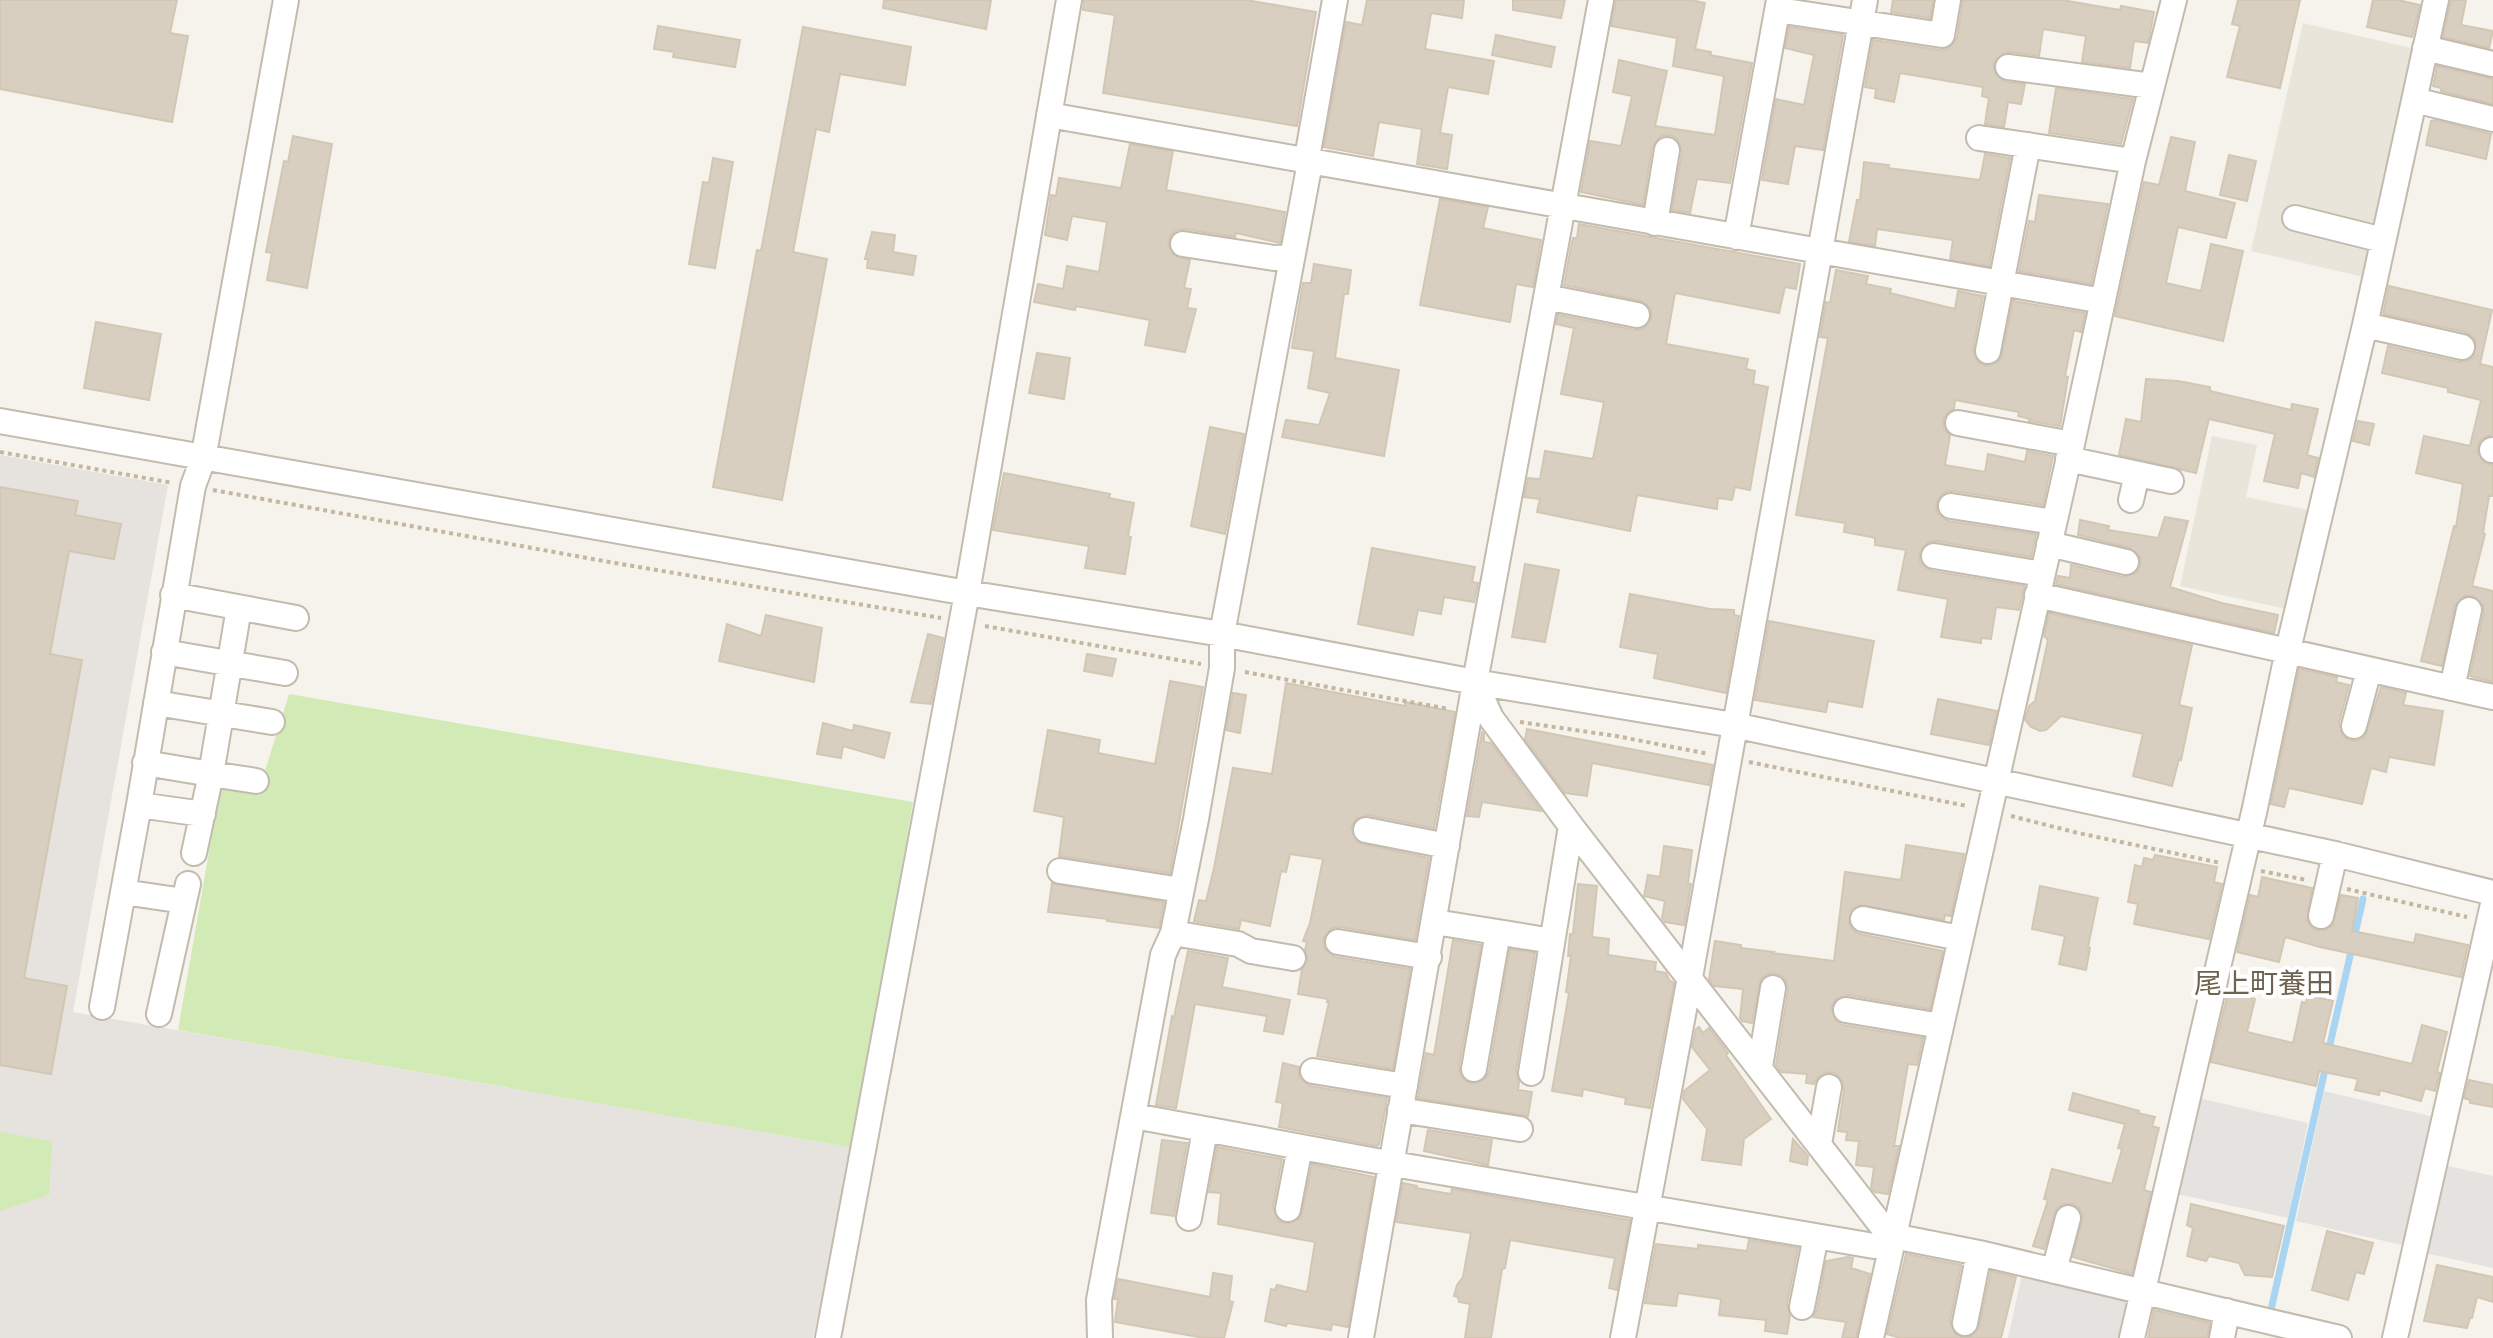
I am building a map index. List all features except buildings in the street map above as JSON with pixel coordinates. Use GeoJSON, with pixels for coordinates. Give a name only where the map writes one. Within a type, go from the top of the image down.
{"type":"FeatureCollection","features":[{"type":"Feature","properties":{"kind":"street"},"geometry":{"type":"LineString","coordinates":[[102,1007],[173,595],[193,486],[203,459],[286,0]]}},
{"type":"Feature","properties":{"kind":"street"},"geometry":{"type":"LineString","coordinates":[[828,1338],[962,622],[1069,0]]}},
{"type":"Feature","properties":{"kind":"street"},"geometry":{"type":"LineString","coordinates":[[1100,1338],[1099,1300],[1163,955],[1173,933],[1196,819],[1222,668],[1222,634],[1308,173],[1307,158],[1335,0]]}},
{"type":"Feature","properties":{"kind":"street"},"geometry":{"type":"LineString","coordinates":[[1361,1338],[1447,846],[1480,714],[1475,682],[1601,0]]}},
{"type":"Feature","properties":{"kind":"street"},"geometry":{"type":"LineString","coordinates":[[1736,237],[1778,5],[1863,11],[1942,35],[1948,0]]}},
{"type":"Feature","properties":{"kind":"street"},"geometry":{"type":"LineString","coordinates":[[1871,1338],[2133,161],[2173,0]]}},
{"type":"Feature","properties":{"kind":"street"},"geometry":{"type":"LineString","coordinates":[[2132,1338],[2365,325],[2436,0]]}},
{"type":"Feature","properties":{"kind":"street"},"geometry":{"type":"LineString","coordinates":[[1623,1338],[1863,11]]}},
{"type":"Feature","properties":{"kind":"street"},"geometry":{"type":"LineString","coordinates":[[2425,48],[2493,64]]}},
{"type":"Feature","properties":{"kind":"street"},"geometry":{"type":"LineString","coordinates":[[2008,67],[2152,86]]}},
{"type":"Feature","properties":{"kind":"street"},"geometry":{"type":"LineString","coordinates":[[2414,100],[2493,119]]}},
{"type":"Feature","properties":{"kind":"street"},"geometry":{"type":"LineString","coordinates":[[1049,115],[1307,158],[1820,253],[2103,301]]}},
{"type":"Feature","properties":{"kind":"street"},"geometry":{"type":"LineString","coordinates":[[1979,138],[2133,161]]}},
{"type":"Feature","properties":{"kind":"street"},"geometry":{"type":"LineString","coordinates":[[1988,351],[2028,145]]}},
{"type":"Feature","properties":{"kind":"street"},"geometry":{"type":"LineString","coordinates":[[1655,223],[1667,150]]}},
{"type":"Feature","properties":{"kind":"street"},"geometry":{"type":"LineString","coordinates":[[2295,218],[2383,240]]}},
{"type":"Feature","properties":{"kind":"street"},"geometry":{"type":"LineString","coordinates":[[1183,244],[1274,258],[1292,257]]}},
{"type":"Feature","properties":{"kind":"street"},"geometry":{"type":"LineString","coordinates":[[1546,297],[1637,315]]}},
{"type":"Feature","properties":{"kind":"street"},"geometry":{"type":"LineString","coordinates":[[2365,325],[2462,347]]}},
{"type":"Feature","properties":{"kind":"street"},"geometry":{"type":"LineString","coordinates":[[0,421],[967,593],[1222,634],[1475,682],[1734,725],[2335,854],[2493,893]]}},
{"type":"Feature","properties":{"kind":"street"},"geometry":{"type":"LineString","coordinates":[[1958,423],[2070,451],[2137,474],[2171,481]]}},
{"type":"Feature","properties":{"kind":"street"},"geometry":{"type":"LineString","coordinates":[[2131,500],[2137,474]]}},
{"type":"Feature","properties":{"kind":"street"},"geometry":{"type":"LineString","coordinates":[[1951,506],[2051,533],[2126,562]]}},
{"type":"Feature","properties":{"kind":"street"},"geometry":{"type":"LineString","coordinates":[[1934,556],[2288,650],[2493,697]]}},
{"type":"Feature","properties":{"kind":"street"},"geometry":{"type":"LineString","coordinates":[[173,595],[296,618]]}},
{"type":"Feature","properties":{"kind":"street"},"geometry":{"type":"LineString","coordinates":[[194,853],[222,715],[239,608]]}},
{"type":"Feature","properties":{"kind":"street"},"geometry":{"type":"LineString","coordinates":[[2452,688],[2469,610]]}},
{"type":"Feature","properties":{"kind":"street"},"geometry":{"type":"LineString","coordinates":[[164,652],[285,673]]}},
{"type":"Feature","properties":{"kind":"street"},"geometry":{"type":"LineString","coordinates":[[2354,726],[2369,670]]}},
{"type":"Feature","properties":{"kind":"street"},"geometry":{"type":"LineString","coordinates":[[156,703],[272,722]]}},
{"type":"Feature","properties":{"kind":"street"},"geometry":{"type":"LineString","coordinates":[[1480,714],[1690,977],[1885,1230],[1893,1236],[1979,1253],[2339,1338]]}},
{"type":"Feature","properties":{"kind":"street"},"geometry":{"type":"LineString","coordinates":[[145,763],[256,781]]}},
{"type":"Feature","properties":{"kind":"street"},"geometry":{"type":"LineString","coordinates":[[139,805],[203,814]]}},
{"type":"Feature","properties":{"kind":"street"},"geometry":{"type":"LineString","coordinates":[[1531,1073],[1571,826]]}},
{"type":"Feature","properties":{"kind":"street"},"geometry":{"type":"LineString","coordinates":[[1366,830],[1447,846]]}},
{"type":"Feature","properties":{"kind":"street"},"geometry":{"type":"LineString","coordinates":[[2321,916],[2335,854]]}},
{"type":"Feature","properties":{"kind":"street"},"geometry":{"type":"LineString","coordinates":[[1060,871],[1181,890]]}},
{"type":"Feature","properties":{"kind":"street"},"geometry":{"type":"LineString","coordinates":[[123,892],[186,893],[159,1014]]}},
{"type":"Feature","properties":{"kind":"street"},"geometry":{"type":"LineString","coordinates":[[2395,1338],[2491,913]]}},
{"type":"Feature","properties":{"kind":"street"},"geometry":{"type":"LineString","coordinates":[[1863,919],[1960,938]]}},
{"type":"Feature","properties":{"kind":"street"},"geometry":{"type":"LineString","coordinates":[[1435,922],[1552,941]]}},
{"type":"Feature","properties":{"kind":"street"},"geometry":{"type":"LineString","coordinates":[[1474,1069],[1498,932]]}},
{"type":"Feature","properties":{"kind":"street"},"geometry":{"type":"LineString","coordinates":[[1173,933],[1238,944],[1251,951],[1293,958]]}},
{"type":"Feature","properties":{"kind":"street"},"geometry":{"type":"LineString","coordinates":[[1338,942],[1429,957]]}},
{"type":"Feature","properties":{"kind":"street"},"geometry":{"type":"LineString","coordinates":[[1760,1067],[1773,988]]}},
{"type":"Feature","properties":{"kind":"street"},"geometry":{"type":"LineString","coordinates":[[1846,1010],[1941,1026]]}},
{"type":"Feature","properties":{"kind":"street"},"geometry":{"type":"LineString","coordinates":[[1313,1071],[1520,1129]]}},
{"type":"Feature","properties":{"kind":"street"},"geometry":{"type":"LineString","coordinates":[[1819,1144],[1829,1087]]}},
{"type":"Feature","properties":{"kind":"street"},"geometry":{"type":"LineString","coordinates":[[1134,1116],[1393,1164],[1874,1246],[1893,1236]]}},
{"type":"Feature","properties":{"kind":"street"},"geometry":{"type":"LineString","coordinates":[[1189,1218],[1205,1130]]}},
{"type":"Feature","properties":{"kind":"street"},"geometry":{"type":"LineString","coordinates":[[1288,1209],[1300,1147]]}},
{"type":"Feature","properties":{"kind":"street"},"geometry":{"type":"LineString","coordinates":[[2054,1271],[2068,1218]]}},
{"type":"Feature","properties":{"kind":"street"},"geometry":{"type":"LineString","coordinates":[[1802,1307],[1816,1236]]}},
{"type":"Feature","properties":{"kind":"street"},"geometry":{"type":"LineString","coordinates":[[1965,1323],[1979,1253]]}},
{"type":"Feature","properties":{"kind":"street"},"geometry":{"type":"LineString","coordinates":[[2222,1338],[2227,1311]]}},
{"type":"Feature","properties":{"kind":"path"},"geometry":{"type":"LineString","coordinates":[[0,452],[609,562],[1616,736],[1988,810],[2078,833],[2241,867],[2491,913]]}},
{"type":"Feature","properties":{"kind":"shaded area"},"geometry":{"type":"Polygon","coordinates":[[[2303,23],[2420,50],[2368,278],[2251,251],[2303,23]]]}},
{"type":"Feature","properties":{"kind":"shaded area"},"geometry":{"type":"Polygon","coordinates":[[[2212,436],[2257,445],[2246,497],[2313,511],[2292,610],[2180,586],[2212,436]]]}},
{"type":"Feature","properties":{"kind":"shaded area"},"geometry":{"type":"Polygon","coordinates":[[[0,455],[168,485],[73,1012],[853,1148],[813,1338],[0,1338],[0,455]]]}},
{"type":"Feature","properties":{"kind":"shaded area"},"geometry":{"type":"Polygon","coordinates":[[[2324,1091],[2439,1118],[2411,1247],[2296,1221],[2324,1091]]]}},
{"type":"Feature","properties":{"kind":"shaded area"},"geometry":{"type":"Polygon","coordinates":[[[2194,1097],[2308,1123],[2288,1218],[2172,1193],[2194,1097]]]}},
{"type":"Feature","properties":{"kind":"shaded area"},"geometry":{"type":"Polygon","coordinates":[[[2439,1164],[2493,1176],[2493,1268],[2420,1252],[2439,1164]]]}},
{"type":"Feature","properties":{"kind":"shaded area"},"geometry":{"type":"Polygon","coordinates":[[[2022,1274],[2132,1296],[2123,1338],[2008,1338],[2022,1274]]]}},
{"type":"Feature","properties":{"kind":"green space"},"geometry":{"type":"Polygon","coordinates":[[[289,694],[913,802],[853,1148],[178,1030],[221,783],[259,790],[289,694]]]}},
{"type":"Feature","properties":{"kind":"green space"},"geometry":{"type":"Polygon","coordinates":[[[0,1132],[52,1141],[49,1195],[0,1211],[0,1132]]]}},
{"type":"Feature","properties":{"kind":"waterway"},"geometry":{"type":"LineString","coordinates":[[2328,1053],[2363,899]]}},
{"type":"Feature","properties":{"kind":"waterway"},"geometry":{"type":"LineString","coordinates":[[2270,1314],[2326,1065]]}},
{"type":"Feature","properties":{"kind":"district","name":"尾上町養田"},"geometry":{"type":"Point","coordinates":[2264,982]}}]}
